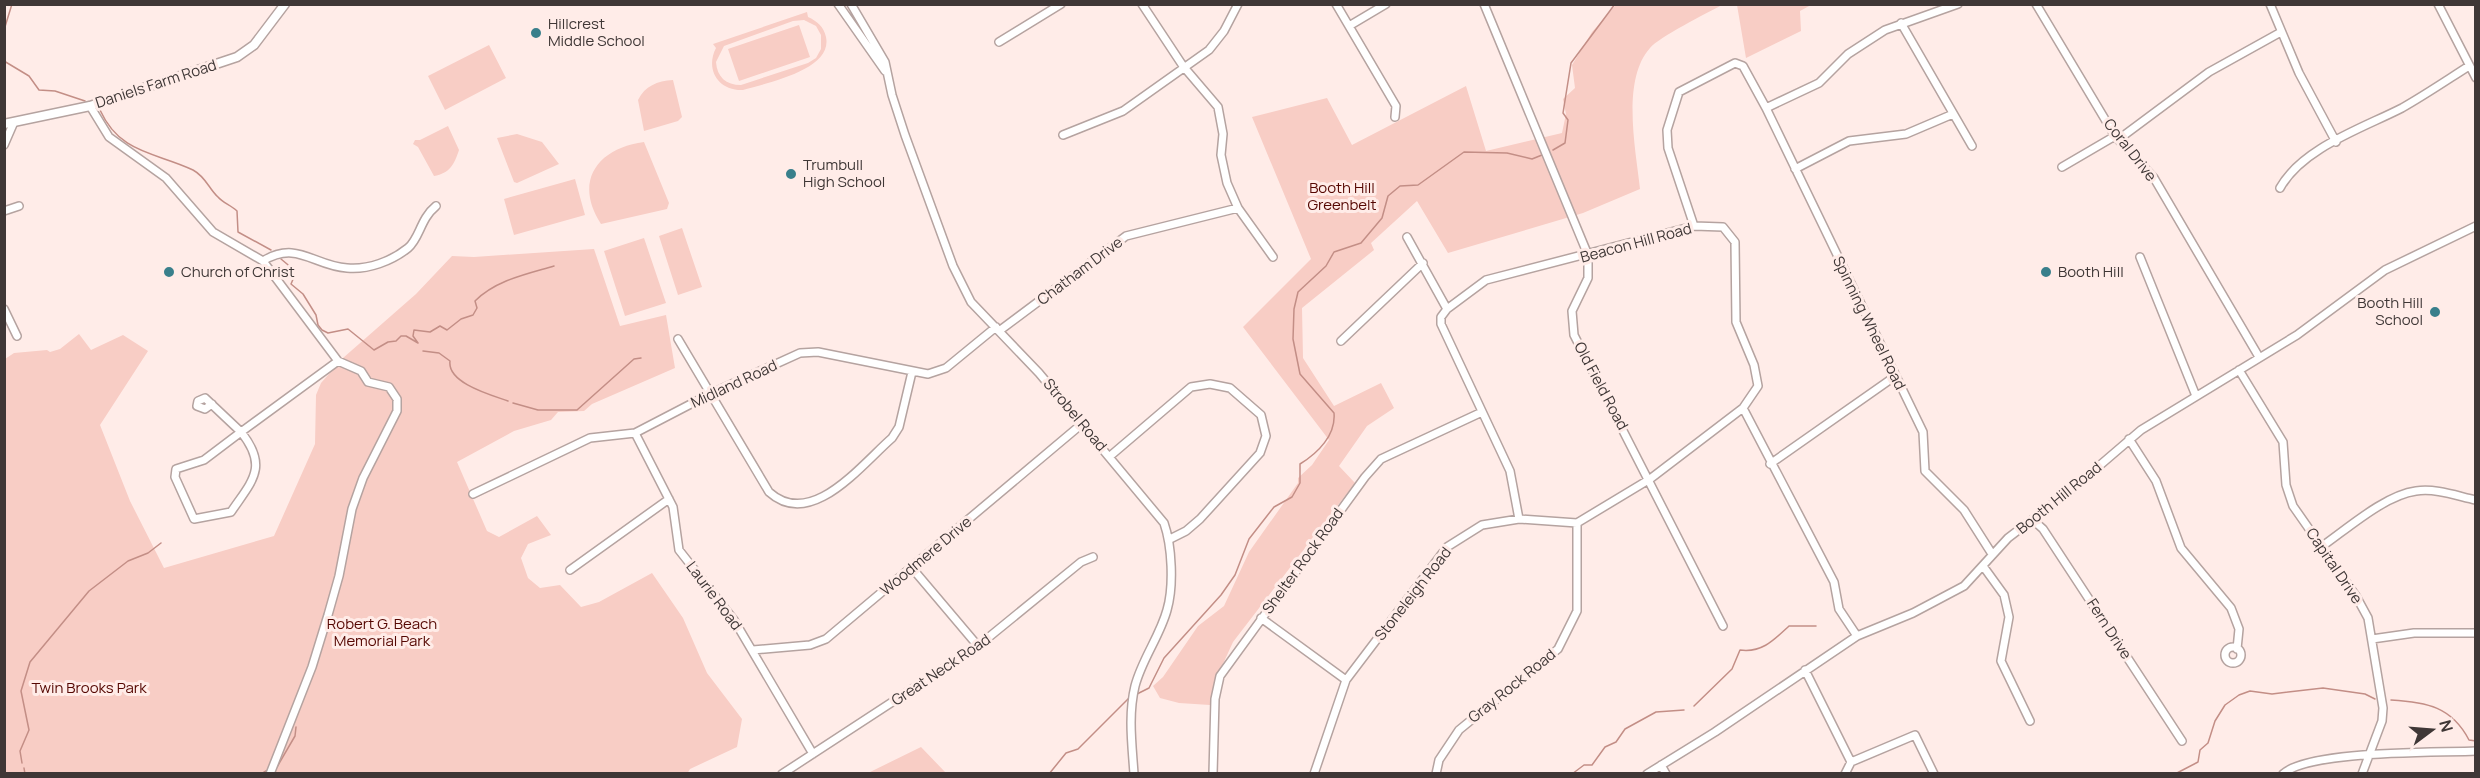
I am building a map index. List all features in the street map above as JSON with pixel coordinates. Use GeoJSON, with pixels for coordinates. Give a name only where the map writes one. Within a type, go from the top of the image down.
{"type":"FeatureCollection","features":[{"type":"Feature","properties":{"kind":"main road","name":"Daniels Farm Road"},"geometry":{"type":"LineString","coordinates":[[4,124],[90,106],[237,57],[254,45],[285,4]]}},
{"type":"Feature","properties":{"kind":"street","name":"Strobel Road"},"geometry":{"type":"LineString","coordinates":[[838,4],[886,72]]}},
{"type":"Feature","properties":{"kind":"street","name":"Strobel Road"},"geometry":{"type":"LineString","coordinates":[[850,4],[865,25],[885,62],[905,135],[953,266],[971,302],[1083,423],[1109,457],[1155,509],[1170,539],[1168,609],[1140,669],[1134,689],[1130,722],[1134,774]]}},
{"type":"Feature","properties":{"kind":"street"},"geometry":{"type":"LineString","coordinates":[[999,42],[1061,4]]}},
{"type":"Feature","properties":{"kind":"street"},"geometry":{"type":"LineString","coordinates":[[1142,4],[1184,66],[1218,107],[1223,134],[1221,154],[1227,183],[1238,208],[1273,257]]}},
{"type":"Feature","properties":{"kind":"street"},"geometry":{"type":"LineString","coordinates":[[1063,135],[1123,111],[1209,50],[1224,31],[1238,4]]}},
{"type":"Feature","properties":{"kind":"street"},"geometry":{"type":"LineString","coordinates":[[1336,4],[1396,106],[1395,117]]}},
{"type":"Feature","properties":{"kind":"street"},"geometry":{"type":"LineString","coordinates":[[1349,26],[1386,4]]}},
{"type":"Feature","properties":{"kind":"street","name":"Old Field Road"},"geometry":{"type":"LineString","coordinates":[[1484,4],[1588,255],[1588,278],[1572,311],[1574,335],[1650,479],[1723,626]]}},
{"type":"Feature","properties":{"kind":"street"},"geometry":{"type":"LineString","coordinates":[[1766,108],[1819,82],[1854,50],[1901,23],[1958,4]]}},
{"type":"Feature","properties":{"kind":"street","name":"Coral Drive"},"geometry":{"type":"LineString","coordinates":[[2036,4],[2117,138],[2154,178],[2259,357]]}},
{"type":"Feature","properties":{"kind":"street"},"geometry":{"type":"LineString","coordinates":[[2270,4],[2299,73],[2336,142]]}},
{"type":"Feature","properties":{"kind":"street"},"geometry":{"type":"LineString","coordinates":[[2438,4],[2475,78]]}},
{"type":"Feature","properties":{"kind":"street"},"geometry":{"type":"LineString","coordinates":[[1901,23],[1972,146]]}},
{"type":"Feature","properties":{"kind":"street"},"geometry":{"type":"LineString","coordinates":[[857,30],[865,25]]}},
{"type":"Feature","properties":{"kind":"street"},"geometry":{"type":"LineString","coordinates":[[2062,167],[2117,138],[2209,72],[2281,32]]}},
{"type":"Feature","properties":{"kind":"street","name":"Spinning Wheel Road"},"geometry":{"type":"LineString","coordinates":[[1694,226],[1668,148],[1667,130],[1679,92],[1735,63],[1743,66],[1766,108],[1780,143],[1796,169],[1894,377],[1923,432],[1925,471],[1964,510],[1992,554]]}},
{"type":"Feature","properties":{"kind":"street"},"geometry":{"type":"LineString","coordinates":[[2280,188],[2297,164],[2417,99],[2469,66]]}},
{"type":"Feature","properties":{"kind":"street"},"geometry":{"type":"LineString","coordinates":[[90,106],[109,137],[165,177],[213,232],[262,261],[338,361],[361,371],[368,382],[389,387],[397,399],[397,411],[363,478],[352,509],[339,576],[312,667],[270,774]]}},
{"type":"Feature","properties":{"kind":"street"},"geometry":{"type":"LineString","coordinates":[[1796,169],[1849,141],[1897,137],[1953,114]]}},
{"type":"Feature","properties":{"kind":"street"},"geometry":{"type":"LineString","coordinates":[[4,145],[14,122]]}},
{"type":"Feature","properties":{"kind":"street"},"geometry":{"type":"LineString","coordinates":[[4,211],[20,206]]}},
{"type":"Feature","properties":{"kind":"street"},"geometry":{"type":"LineString","coordinates":[[262,261],[279,253],[291,252],[346,268],[377,265],[408,247],[424,216],[436,206]]}},
{"type":"Feature","properties":{"kind":"street","name":"Chatham Drive"},"geometry":{"type":"LineString","coordinates":[[997,329],[1126,236],[1238,208]]}},
{"type":"Feature","properties":{"kind":"street","name":"Beacon Hill Road"},"geometry":{"type":"LineString","coordinates":[[1447,309],[1486,280],[1694,226],[1723,227],[1735,242],[1736,322],[1754,365],[1758,386],[1743,408],[1650,479]]}},
{"type":"Feature","properties":{"kind":"street","name":"Booth Hill Road"},"geometry":{"type":"LineString","coordinates":[[1647,774],[1857,636],[1913,613],[1964,586],[1992,554],[2129,439],[2312,325],[2385,270],[2475,226]]}},
{"type":"Feature","properties":{"kind":"street"},"geometry":{"type":"LineString","coordinates":[[1407,237],[1447,309],[1441,317],[1441,324],[1510,471],[1519,519]]}},
{"type":"Feature","properties":{"kind":"street"},"geometry":{"type":"LineString","coordinates":[[2140,257],[2196,396]]}},
{"type":"Feature","properties":{"kind":"street"},"geometry":{"type":"LineString","coordinates":[[1341,341],[1423,263]]}},
{"type":"Feature","properties":{"kind":"street"},"geometry":{"type":"LineString","coordinates":[[4,309],[17,336]]}},
{"type":"Feature","properties":{"kind":"street","name":"Midland Road"},"geometry":{"type":"LineString","coordinates":[[473,494],[590,438],[635,433],[712,393],[800,353],[818,352],[928,374],[946,368],[997,329]]}},
{"type":"Feature","properties":{"kind":"street"},"geometry":{"type":"LineString","coordinates":[[678,339],[769,492],[780,502],[798,506],[813,503],[827,495],[892,438],[899,427],[912,372]]}},
{"type":"Feature","properties":{"kind":"street"},"geometry":{"type":"LineString","coordinates":[[212,404],[241,432],[255,454],[255,473],[231,512],[194,519],[175,477],[176,469],[204,460],[241,432],[338,361]]}},
{"type":"Feature","properties":{"kind":"street","name":"Capital Drive"},"geometry":{"type":"LineString","coordinates":[[2240,370],[2279,434],[2285,449],[2289,496],[2321,547],[2356,596],[2368,618],[2383,708],[2382,721],[2362,774]]}},
{"type":"Feature","properties":{"kind":"street"},"geometry":{"type":"LineString","coordinates":[[1770,464],[1894,377]]}},
{"type":"Feature","properties":{"kind":"street"},"geometry":{"type":"LineString","coordinates":[[1109,457],[1191,387],[1210,384],[1230,388],[1261,415],[1266,436],[1260,453],[1200,519],[1186,531],[1170,539]]}},
{"type":"Feature","properties":{"kind":"street"},"geometry":{"type":"LineString","coordinates":[[1743,408],[1770,464],[1834,582],[1839,609],[1857,636]]}},
{"type":"Feature","properties":{"kind":"street","name":"Shelter Rock Road"},"geometry":{"type":"LineString","coordinates":[[1213,774],[1215,699],[1220,676],[1261,618],[1381,459],[1482,412]]}},
{"type":"Feature","properties":{"kind":"street","name":"Woodmere Drive"},"geometry":{"type":"LineString","coordinates":[[753,650],[818,643],[859,613],[1083,423]]}},
{"type":"Feature","properties":{"kind":"street","name":"Laurie Road"},"geometry":{"type":"LineString","coordinates":[[635,433],[669,499],[677,520],[675,538],[679,550],[723,603],[813,754]]}},
{"type":"Feature","properties":{"kind":"street"},"geometry":{"type":"LineString","coordinates":[[2129,439],[2156,481],[2181,548],[2231,608],[2239,629],[2237,649]]}},
{"type":"Feature","properties":{"kind":"street"},"geometry":{"type":"LineString","coordinates":[[1577,522],[1650,479]]}},
{"type":"Feature","properties":{"kind":"street"},"geometry":{"type":"LineString","coordinates":[[2321,547],[2386,502],[2408,493],[2426,490],[2475,500]]}},
{"type":"Feature","properties":{"kind":"street"},"geometry":{"type":"LineString","coordinates":[[570,570],[669,499]]}},
{"type":"Feature","properties":{"kind":"street","name":"Stoneleigh Road"},"geometry":{"type":"LineString","coordinates":[[1314,774],[1346,680],[1448,547],[1482,525],[1519,519],[1577,522]]}},
{"type":"Feature","properties":{"kind":"street","name":"Fern Drive"},"geometry":{"type":"LineString","coordinates":[[2033,520],[2043,530],[2182,741]]}},
{"type":"Feature","properties":{"kind":"street","name":"Gray Rock Road"},"geometry":{"type":"LineString","coordinates":[[1436,774],[1439,760],[1459,730],[1558,649],[1577,611],[1577,522]]}},
{"type":"Feature","properties":{"kind":"street","name":"Great Neck Road"},"geometry":{"type":"LineString","coordinates":[[782,774],[978,646],[1081,562],[1093,557]]}},
{"type":"Feature","properties":{"kind":"street"},"geometry":{"type":"LineString","coordinates":[[1983,566],[2004,595],[2009,617],[2001,661],[2030,721]]}},
{"type":"Feature","properties":{"kind":"street"},"geometry":{"type":"LineString","coordinates":[[912,568],[978,646]]}},
{"type":"Feature","properties":{"kind":"street"},"geometry":{"type":"LineString","coordinates":[[1261,618],[1346,680]]}},
{"type":"Feature","properties":{"kind":"street"},"geometry":{"type":"LineString","coordinates":[[2372,639],[2417,633],[2475,633]]}},
{"type":"Feature","properties":{"kind":"street"},"geometry":{"type":"LineString","coordinates":[[1805,670],[1851,762]]}},
{"type":"Feature","properties":{"kind":"street"},"geometry":{"type":"LineString","coordinates":[[1845,774],[1851,762],[1915,735],[1934,774]]}},
{"type":"Feature","properties":{"kind":"street"},"geometry":{"type":"LineString","coordinates":[[2283,774],[2296,765],[2314,760],[2475,751]]}},
{"type":"Feature","properties":{"kind":"street"},"geometry":{"type":"LineString","coordinates":[[1661,765],[1666,774]]}},
{"type":"Feature","properties":{"kind":"green space"},"geometry":{"type":"Polygon","coordinates":[[[1737,4],[1811,5],[1800,11],[1801,31],[1746,58],[1737,4]]]}},
{"type":"Feature","properties":{"kind":"green space","name":"Booth Hill Greenbelt"},"geometry":{"type":"Polygon","coordinates":[[[1616,5],[1722,5],[1655,43],[1641,62],[1633,97],[1634,136],[1640,189],[1583,213],[1448,253],[1417,201],[1371,243],[1374,250],[1302,308],[1303,358],[1334,406],[1381,383],[1394,408],[1367,426],[1339,466],[1355,483],[1233,642],[1217,677],[1210,705],[1179,703],[1160,698],[1153,686],[1163,677],[1198,626],[1224,606],[1249,552],[1298,483],[1298,478],[1312,465],[1329,440],[1243,327],[1311,259],[1252,117],[1327,98],[1352,145],[1466,86],[1486,151],[1562,133],[1566,114],[1563,99],[1575,88],[1572,65],[1592,32],[1616,5]]]}},
{"type":"Feature","properties":{"kind":"green space"},"geometry":{"type":"Polygon","coordinates":[[[807,12],[808,17],[822,27],[826,37],[825,48],[819,58],[809,66],[781,79],[743,90],[727,87],[716,77],[712,64],[716,48],[713,44],[807,12]],[[804,20],[793,21],[724,46],[716,62],[718,72],[727,82],[741,85],[808,63],[816,58],[821,49],[821,35],[816,26],[804,20]]]}},
{"type":"Feature","properties":{"kind":"green space"},"geometry":{"type":"Polygon","coordinates":[[[799,25],[810,57],[739,81],[728,49],[799,25]]]}},
{"type":"Feature","properties":{"kind":"green space"},"geometry":{"type":"Polygon","coordinates":[[[489,45],[506,78],[445,110],[428,76],[489,45]]]}},
{"type":"Feature","properties":{"kind":"green space"},"geometry":{"type":"Polygon","coordinates":[[[673,80],[682,117],[678,121],[644,131],[638,100],[652,85],[673,80]]]}},
{"type":"Feature","properties":{"kind":"green space"},"geometry":{"type":"Polygon","coordinates":[[[448,126],[459,150],[451,168],[434,176],[418,147],[413,144],[415,140],[420,140],[448,126]]]}},
{"type":"Feature","properties":{"kind":"green space"},"geometry":{"type":"Polygon","coordinates":[[[517,134],[542,142],[559,164],[517,183],[514,182],[497,138],[517,134]]]}},
{"type":"Feature","properties":{"kind":"green space"},"geometry":{"type":"Polygon","coordinates":[[[644,142],[669,203],[667,209],[601,224],[589,194],[590,181],[595,169],[614,151],[644,142]]]}},
{"type":"Feature","properties":{"kind":"green space"},"geometry":{"type":"Polygon","coordinates":[[[575,179],[585,215],[514,235],[504,199],[575,179]]]}},
{"type":"Feature","properties":{"kind":"green space"},"geometry":{"type":"Polygon","coordinates":[[[682,228],[702,287],[678,295],[659,236],[682,228]]]}},
{"type":"Feature","properties":{"kind":"green space"},"geometry":{"type":"Polygon","coordinates":[[[644,238],[666,303],[625,316],[604,251],[644,238]]]}},
{"type":"Feature","properties":{"kind":"green space","name":"Robert G. Beach Memorial Park"},"geometry":{"type":"Polygon","coordinates":[[[594,249],[620,326],[666,315],[675,368],[592,404],[584,411],[558,412],[551,420],[514,431],[457,462],[487,531],[499,537],[537,516],[551,535],[528,544],[521,558],[528,578],[540,588],[560,585],[581,607],[599,602],[652,573],[683,618],[707,673],[742,719],[737,747],[690,769],[687,774],[5,774],[5,359],[14,353],[47,350],[50,352],[60,349],[79,334],[91,350],[123,335],[148,351],[100,425],[130,501],[164,568],[274,536],[315,444],[316,395],[321,383],[343,358],[416,294],[452,256],[474,257],[594,249]]]}},
{"type":"Feature","properties":{"kind":"green space"},"geometry":{"type":"Polygon","coordinates":[[[921,747],[946,773],[868,773],[921,747]]]}},
{"type":"Feature","properties":{"kind":"waterway"},"geometry":{"type":"LineString","coordinates":[[4,30],[12,4]]}},
{"type":"Feature","properties":{"kind":"waterway"},"geometry":{"type":"LineString","coordinates":[[1553,150],[1565,143],[1568,120],[1563,113],[1571,63],[1615,4]]}},
{"type":"Feature","properties":{"kind":"waterway"},"geometry":{"type":"LineString","coordinates":[[4,61],[29,76],[39,90],[55,91],[85,101]]}},
{"type":"Feature","properties":{"kind":"waterway"},"geometry":{"type":"LineString","coordinates":[[100,110],[108,124],[128,144],[197,173],[220,199],[237,211],[238,232],[271,250]]}},
{"type":"Feature","properties":{"kind":"waterway"},"geometry":{"type":"LineString","coordinates":[[1135,695],[1149,688],[1164,658],[1221,595],[1235,575],[1249,539],[1274,507],[1292,497],[1300,483],[1300,464],[1319,449],[1332,429],[1334,413],[1300,374],[1293,339],[1294,309],[1298,292],[1326,266],[1334,252],[1361,243],[1382,218],[1388,196],[1400,186],[1418,185],[1464,152],[1507,153],[1532,159],[1542,155]]}},
{"type":"Feature","properties":{"kind":"waterway"},"geometry":{"type":"LineString","coordinates":[[281,259],[293,269],[294,277],[291,284],[303,294],[322,330],[328,333],[348,329],[374,350],[388,342],[396,341],[401,336],[406,336],[418,343],[413,336],[414,330],[430,332],[440,326],[447,330],[461,319],[473,315],[477,308],[475,301],[492,288],[554,266]]}},
{"type":"Feature","properties":{"kind":"waterway"},"geometry":{"type":"LineString","coordinates":[[423,351],[439,353],[450,361],[455,376],[463,382],[481,392],[508,401]]}},
{"type":"Feature","properties":{"kind":"waterway"},"geometry":{"type":"LineString","coordinates":[[513,403],[538,410],[577,410],[634,359],[641,358]]}},
{"type":"Feature","properties":{"kind":"waterway"},"geometry":{"type":"LineString","coordinates":[[22,763],[20,751],[29,730],[21,691],[30,662],[89,591],[128,561],[148,553],[161,543]]}},
{"type":"Feature","properties":{"kind":"waterway"},"geometry":{"type":"LineString","coordinates":[[1694,706],[1732,669],[1740,650],[1761,647],[1773,641],[1789,626],[1816,626]]}},
{"type":"Feature","properties":{"kind":"waterway"},"geometry":{"type":"LineString","coordinates":[[2175,774],[2198,762],[2200,750],[2208,743],[2215,721],[2225,705],[2239,695],[2250,691],[2272,694],[2323,688],[2365,694],[2375,699]]}},
{"type":"Feature","properties":{"kind":"waterway"},"geometry":{"type":"LineString","coordinates":[[1049,774],[1066,753],[1078,749],[1130,697]]}},
{"type":"Feature","properties":{"kind":"waterway"},"geometry":{"type":"LineString","coordinates":[[2391,700],[2416,702],[2437,708],[2455,720],[2469,740],[2476,741]]}},
{"type":"Feature","properties":{"kind":"waterway"},"geometry":{"type":"LineString","coordinates":[[1572,774],[1584,765],[1592,765],[1605,747],[1616,742],[1625,729],[1656,712],[1684,710]]}},
{"type":"Feature","properties":{"kind":"waterway"},"geometry":{"type":"LineString","coordinates":[[277,767],[295,736],[296,727]]}},
{"type":"Feature","properties":{"kind":"waterway"},"geometry":{"type":"LineString","coordinates":[[24,768],[25,774]]}},
{"type":"Feature","properties":{"kind":"waterway"},"geometry":{"type":"LineString","coordinates":[[261,774],[266,771]]}},
{"type":"Feature","properties":{"kind":"place","name":"Hillcrest Middle School"},"geometry":{"type":"Point","coordinates":[536,33]}},
{"type":"Feature","properties":{"kind":"place","name":"Trumbull High School"},"geometry":{"type":"Point","coordinates":[791,174]}},
{"type":"Feature","properties":{"kind":"place","name":"Church of Christ"},"geometry":{"type":"Point","coordinates":[169,272]}},
{"type":"Feature","properties":{"kind":"place","name":"Booth Hill"},"geometry":{"type":"Point","coordinates":[2046,272]}},
{"type":"Feature","properties":{"kind":"place","name":"Booth Hill School"},"geometry":{"type":"Point","coordinates":[2435,312]}},
{"type":"Feature","properties":{"kind":"park label","name":"Twin Brooks Park"},"geometry":{"type":"Point","coordinates":[89,688]}}]}
